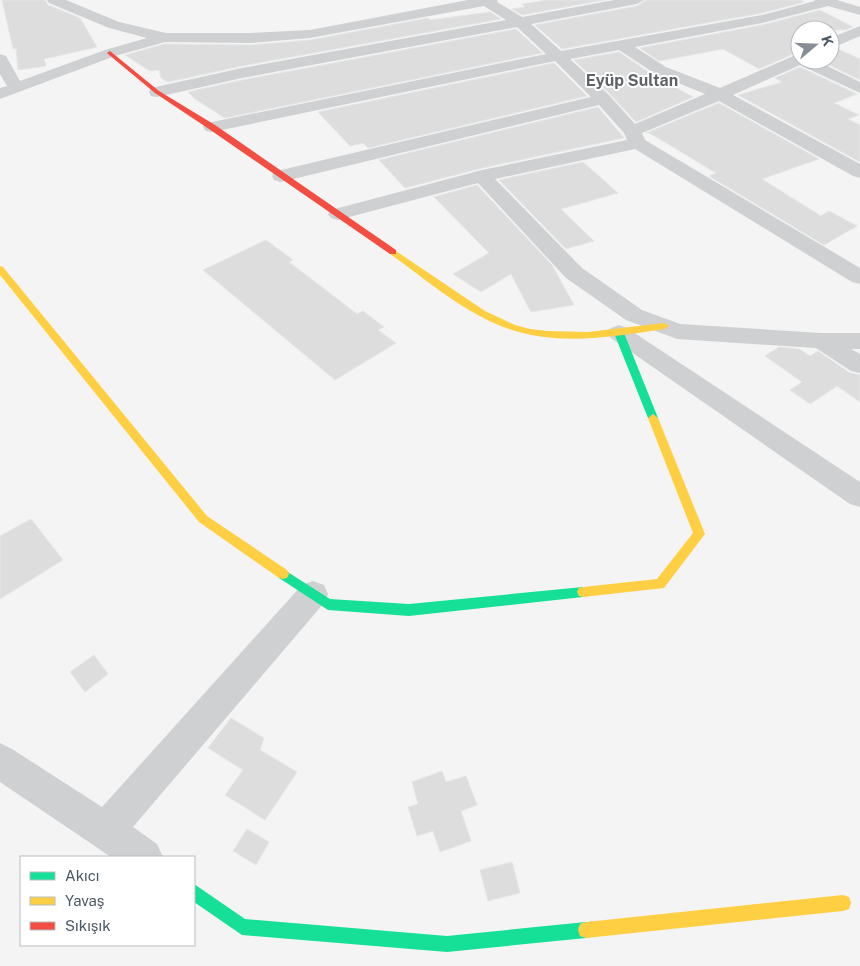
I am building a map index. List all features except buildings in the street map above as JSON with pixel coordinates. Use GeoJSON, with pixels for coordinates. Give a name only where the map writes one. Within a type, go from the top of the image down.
{"type":"FeatureCollection","features":[{"type":"Feature","properties":{"kind":"street"},"geometry":{"type":"LineString","coordinates":[[54,0],[114,25],[166,38],[251,38],[310,34],[489,1],[520,22],[558,56],[603,99],[635,137],[860,277]]}},
{"type":"Feature","properties":{"kind":"street"},"geometry":{"type":"LineString","coordinates":[[157,92],[242,73],[637,0]]}},
{"type":"Feature","properties":{"kind":"street"},"geometry":{"type":"LineString","coordinates":[[212,128],[558,56],[762,19],[825,1],[860,11]]}},
{"type":"Feature","properties":{"kind":"street"},"geometry":{"type":"LineString","coordinates":[[840,39],[860,30]]}},
{"type":"Feature","properties":{"kind":"street"},"geometry":{"type":"LineString","coordinates":[[0,94],[110,53],[166,38]]}},
{"type":"Feature","properties":{"kind":"street"},"geometry":{"type":"LineString","coordinates":[[622,45],[660,70],[719,94],[860,172]]}},
{"type":"Feature","properties":{"kind":"street"},"geometry":{"type":"LineString","coordinates":[[110,53],[157,92],[476,309],[516,329],[570,334],[619,334],[664,326]]}},
{"type":"Feature","properties":{"kind":"street"},"geometry":{"type":"LineString","coordinates":[[0,59],[16,88]]}},
{"type":"Feature","properties":{"kind":"street"},"geometry":{"type":"LineString","coordinates":[[338,214],[635,137],[719,94],[790,64]]}},
{"type":"Feature","properties":{"kind":"street"},"geometry":{"type":"LineString","coordinates":[[823,70],[860,88]]}},
{"type":"Feature","properties":{"kind":"street"},"geometry":{"type":"LineString","coordinates":[[281,176],[603,99]]}},
{"type":"Feature","properties":{"kind":"street"},"geometry":{"type":"LineString","coordinates":[[482,176],[574,273],[634,315],[677,331],[821,341],[860,341]]}},
{"type":"Feature","properties":{"kind":"street"},"geometry":{"type":"LineString","coordinates":[[0,269],[203,519],[328,604],[409,610],[660,584],[699,534],[619,334]]}},
{"type":"Feature","properties":{"kind":"street"},"geometry":{"type":"LineString","coordinates":[[619,334],[860,496]]}},
{"type":"Feature","properties":{"kind":"street"},"geometry":{"type":"LineString","coordinates":[[821,341],[860,365]]}},
{"type":"Feature","properties":{"kind":"street"},"geometry":{"type":"LineString","coordinates":[[106,830],[313,594]]}},
{"type":"Feature","properties":{"kind":"street"},"geometry":{"type":"LineString","coordinates":[[0,761],[143,856]]}},
{"type":"Feature","properties":{"kind":"street"},"geometry":{"type":"LineString","coordinates":[[195,893],[242,927],[447,944],[844,904]]}},
{"type":"Feature","properties":{"kind":"traffic: fast"},"geometry":{"type":"LineString","coordinates":[[619,333],[653,418]]}},
{"type":"Feature","properties":{"kind":"traffic: fast"},"geometry":{"type":"LineString","coordinates":[[283,574],[328,604],[409,610],[583,592]]}},
{"type":"Feature","properties":{"kind":"traffic: fast"},"geometry":{"type":"LineString","coordinates":[[195,893],[242,927],[447,944],[586,930]]}},
{"type":"Feature","properties":{"kind":"traffic: slow"},"geometry":{"type":"LineString","coordinates":[[393,252],[482,313],[512,327],[530,332],[568,336],[608,334],[664,326]]}},
{"type":"Feature","properties":{"kind":"traffic: slow"},"geometry":{"type":"LineString","coordinates":[[0,269],[203,519],[283,574]]}},
{"type":"Feature","properties":{"kind":"traffic: slow"},"geometry":{"type":"LineString","coordinates":[[583,592],[660,584],[699,534],[653,418]]}},
{"type":"Feature","properties":{"kind":"traffic: slow"},"geometry":{"type":"LineString","coordinates":[[586,930],[843,903]]}},
{"type":"Feature","properties":{"kind":"traffic: jam"},"geometry":{"type":"LineString","coordinates":[[110,53],[157,92],[212,127],[393,252]]}},
{"type":"Feature","properties":{"kind":"district","name":"Eyüp Sultan"},"geometry":{"type":"Point","coordinates":[632,80]}}]}
